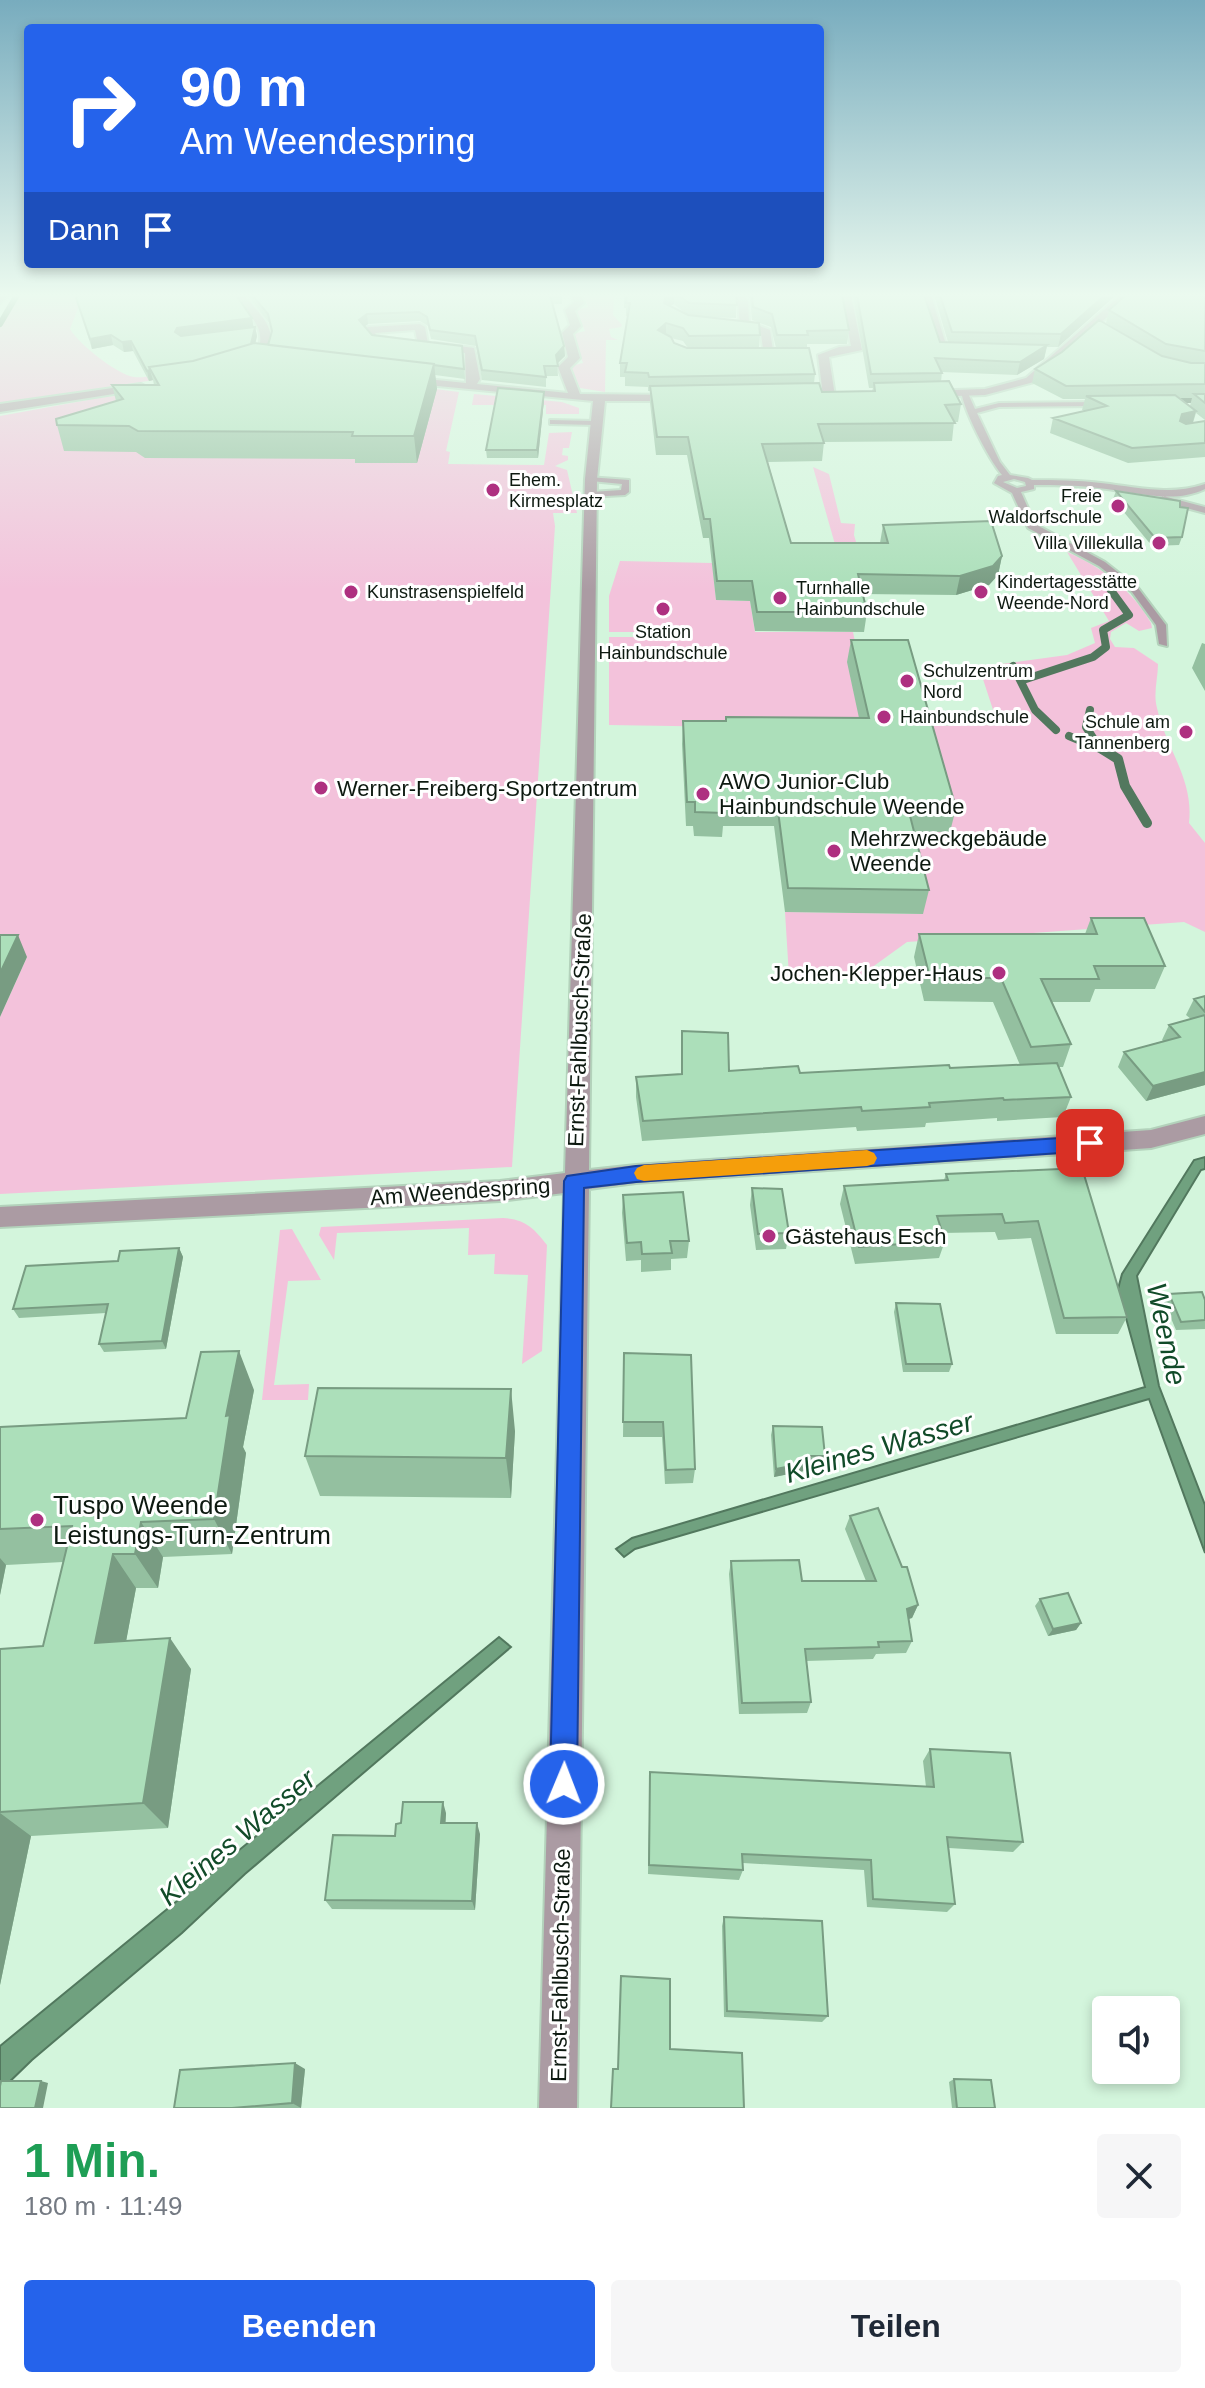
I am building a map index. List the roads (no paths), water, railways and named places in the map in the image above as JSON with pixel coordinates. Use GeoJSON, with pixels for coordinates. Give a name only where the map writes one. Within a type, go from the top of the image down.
{"type":"FeatureCollection","features":[{"type":"Feature","properties":{"kind":"street"},"geometry":{"type":"LineString","coordinates":[[0,408],[99,393]]}},
{"type":"Feature","properties":{"kind":"street"},"geometry":{"type":"LineString","coordinates":[[537,393],[599,398],[689,398]]}},
{"type":"Feature","properties":{"kind":"street"},"geometry":{"type":"LineString","coordinates":[[906,395],[953,393]]}},
{"type":"Feature","properties":{"kind":"street"},"geometry":{"type":"LineString","coordinates":[[813,396],[844,396]]}},
{"type":"Feature","properties":{"kind":"street","name":"Ernst-Fahlbusch-Straße"},"geometry":{"type":"LineString","coordinates":[[558,2108],[574,1181],[591,487],[583,472],[583,464],[585,441],[594,425],[599,398]]}},
{"type":"Feature","properties":{"kind":"street","name":"Am Weendespring"},"geometry":{"type":"LineString","coordinates":[[0,1217],[500,1191],[651,1173],[1151,1139],[1205,1125]]}},
{"type":"Feature","properties":{"kind":"lane"},"geometry":{"type":"LineString","coordinates":[[964,393],[996,463],[1007,477]]}},
{"type":"Feature","properties":{"kind":"lane"},"geometry":{"type":"LineString","coordinates":[[986,393],[999,405]]}},
{"type":"Feature","properties":{"kind":"lane"},"geometry":{"type":"LineString","coordinates":[[972,412],[999,405],[1110,404]]}},
{"type":"Feature","properties":{"kind":"lane"},"geometry":{"type":"LineString","coordinates":[[553,422],[594,425]]}},
{"type":"Feature","properties":{"kind":"lane"},"geometry":{"type":"LineString","coordinates":[[1031,483],[1025,490],[1016,491],[998,483],[1007,477],[1031,483],[1106,486],[1205,510]]}},
{"type":"Feature","properties":{"kind":"lane"},"geometry":{"type":"LineString","coordinates":[[1139,492],[1187,491],[1205,486]]}},
{"type":"Feature","properties":{"kind":"lane"},"geometry":{"type":"LineString","coordinates":[[1016,491],[1031,526],[1102,564],[1135,590],[1161,625],[1164,644]]}},
{"type":"Feature","properties":{"kind":"waterway"},"geometry":{"type":"LineString","coordinates":[[1170,400],[1205,400]]}},
{"type":"Feature","properties":{"kind":"waterway"},"geometry":{"type":"LineString","coordinates":[[1023,680],[1093,657],[1106,647],[1103,630],[1129,615],[1110,589],[1112,582]]}},
{"type":"Feature","properties":{"kind":"waterway"},"geometry":{"type":"LineString","coordinates":[[1013,666],[1035,710],[1056,730]]}},
{"type":"Feature","properties":{"kind":"waterway"},"geometry":{"type":"LineString","coordinates":[[1090,710],[1086,727],[1097,744]]}},
{"type":"Feature","properties":{"kind":"waterway"},"geometry":{"type":"LineString","coordinates":[[1069,736],[1105,751]]}},
{"type":"Feature","properties":{"kind":"waterway"},"geometry":{"type":"LineString","coordinates":[[1102,749],[1118,759],[1125,786],[1147,823]]}},
{"type":"Feature","properties":{"kind":"place","name":"Ehem. Kirmesplatz"},"geometry":{"type":"Point","coordinates":[493,490]}},
{"type":"Feature","properties":{"kind":"place","name":"Freie Waldorfschule"},"geometry":{"type":"Point","coordinates":[1118,506]}},
{"type":"Feature","properties":{"kind":"place","name":"Villa Villekulla"},"geometry":{"type":"Point","coordinates":[1159,543]}},
{"type":"Feature","properties":{"kind":"place","name":"Kunstrasenspielfeld"},"geometry":{"type":"Point","coordinates":[351,592]}},
{"type":"Feature","properties":{"kind":"place","name":"Kindertagesstätte Weende-Nord"},"geometry":{"type":"Point","coordinates":[981,592]}},
{"type":"Feature","properties":{"kind":"place","name":"Turnhalle Hainbundschule"},"geometry":{"type":"Point","coordinates":[780,598]}},
{"type":"Feature","properties":{"kind":"place","name":"Station Hainbundschule"},"geometry":{"type":"Point","coordinates":[663,609]}},
{"type":"Feature","properties":{"kind":"place","name":"Schulzentrum Nord"},"geometry":{"type":"Point","coordinates":[907,681]}},
{"type":"Feature","properties":{"kind":"place","name":"Hainbundschule"},"geometry":{"type":"Point","coordinates":[884,717]}},
{"type":"Feature","properties":{"kind":"place","name":"Schule am Tannenberg"},"geometry":{"type":"Point","coordinates":[1186,732]}},
{"type":"Feature","properties":{"kind":"place","name":"Werner-Freiberg-Sportzentrum"},"geometry":{"type":"Point","coordinates":[321,788]}},
{"type":"Feature","properties":{"kind":"place","name":"AWO Junior-Club Hainbundschule Weende"},"geometry":{"type":"Point","coordinates":[703,794]}},
{"type":"Feature","properties":{"kind":"place","name":"Mehrzweckgebäude Weende"},"geometry":{"type":"Point","coordinates":[834,851]}},
{"type":"Feature","properties":{"kind":"place","name":"Jochen-Klepper-Haus"},"geometry":{"type":"Point","coordinates":[999,973]}},
{"type":"Feature","properties":{"kind":"place","name":"Gästehaus Esch"},"geometry":{"type":"Point","coordinates":[769,1236]}},
{"type":"Feature","properties":{"kind":"place","name":"Tuspo Weende Leistungs-Turn-Zentrum"},"geometry":{"type":"Point","coordinates":[37,1520]}},
{"type":"Feature","properties":{"kind":"water label","name":"Weende"},"geometry":{"type":"Point","coordinates":[1167,1334]}},
{"type":"Feature","properties":{"kind":"water label","name":"Kleines Wasser"},"geometry":{"type":"Point","coordinates":[879,1447]}},
{"type":"Feature","properties":{"kind":"water label","name":"Kleines Wasser"},"geometry":{"type":"Point","coordinates":[237,1837]}}]}
